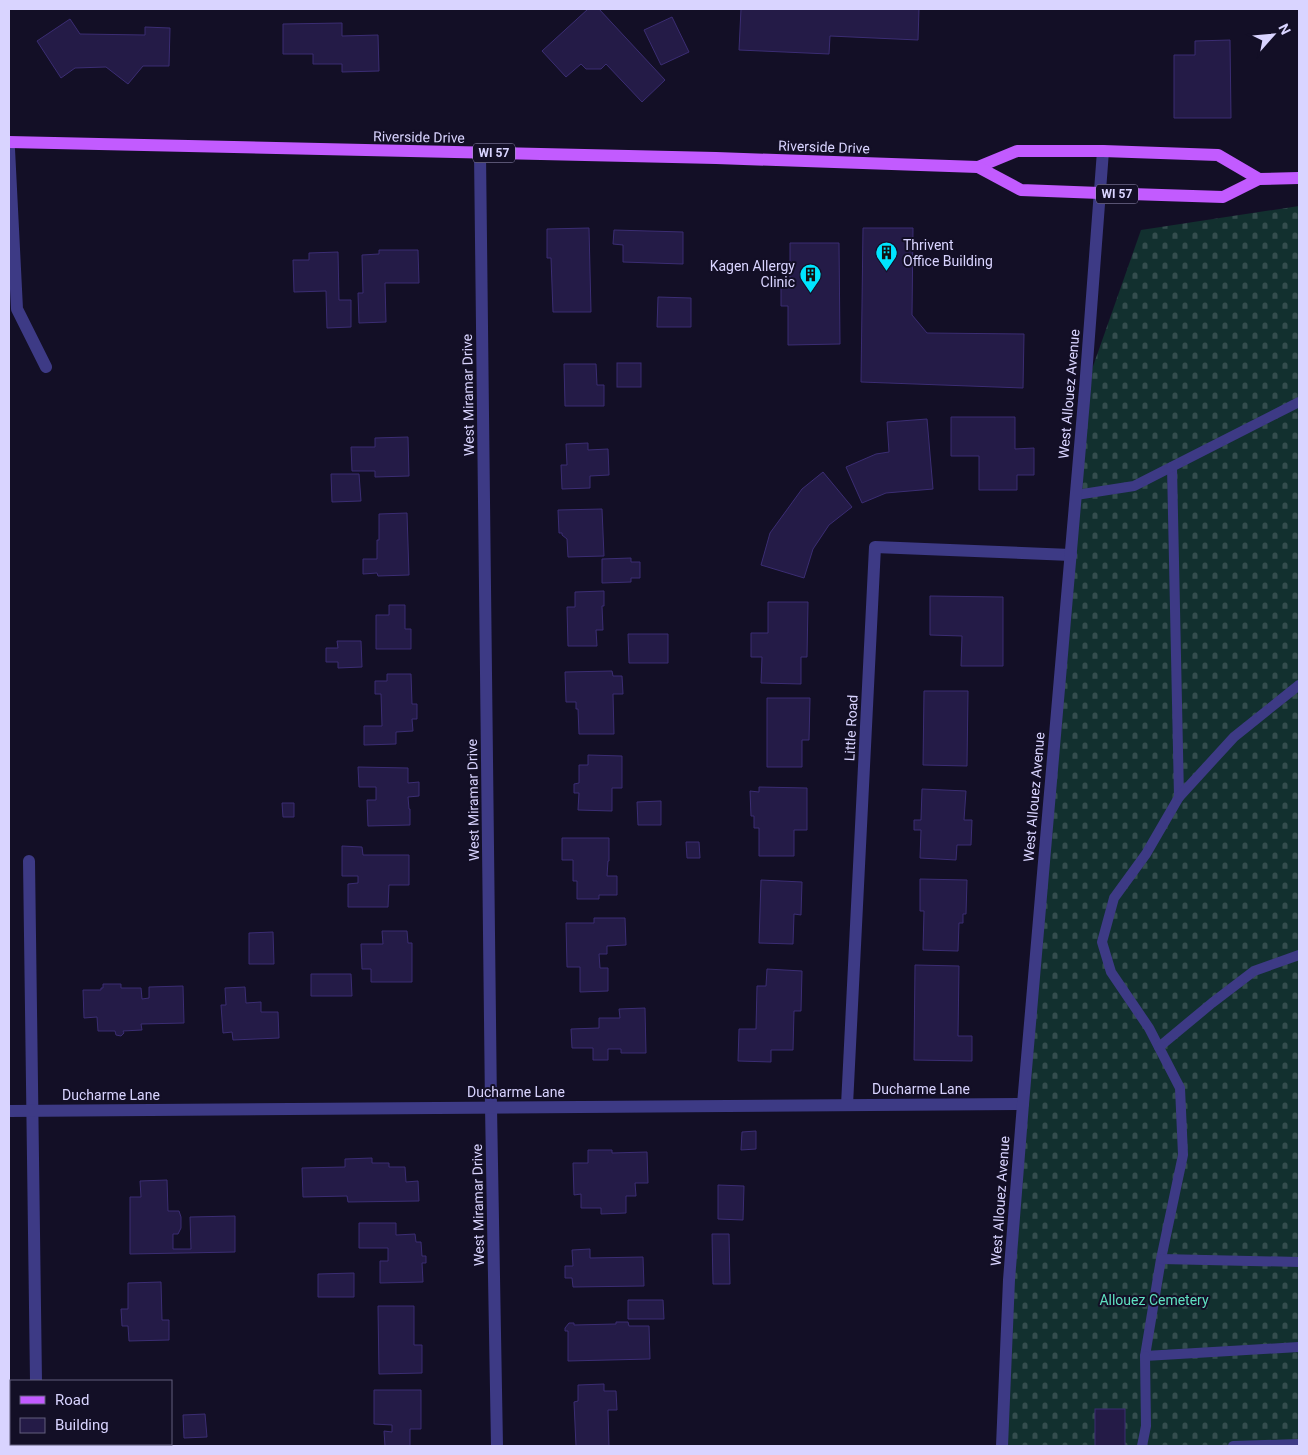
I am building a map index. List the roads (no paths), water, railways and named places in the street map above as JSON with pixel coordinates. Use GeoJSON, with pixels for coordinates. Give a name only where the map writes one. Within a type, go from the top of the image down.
{"type":"FeatureCollection","features":[{"type":"Feature","properties":{"kind":"main road","name":"Riverside Drive"},"geometry":{"type":"LineString","coordinates":[[9,142],[716,158],[978,167],[1017,151],[1103,151],[1218,155],[1258,179]]}},
{"type":"Feature","properties":{"kind":"main road","name":"Riverside Drive"},"geometry":{"type":"LineString","coordinates":[[978,167],[1021,190],[1100,193],[1222,197],[1258,179],[1299,178]]}},
{"type":"Feature","properties":{"kind":"street"},"geometry":{"type":"LineString","coordinates":[[9,149],[17,309],[46,367]]}},
{"type":"Feature","properties":{"kind":"street","name":"West Allouez Avenue"},"geometry":{"type":"LineString","coordinates":[[1002,1446],[1009,1280],[1076,495],[1103,151]]}},
{"type":"Feature","properties":{"kind":"street","name":"West Miramar Drive"},"geometry":{"type":"LineString","coordinates":[[480,153],[491,1107],[497,1446]]}},
{"type":"Feature","properties":{"kind":"street","name":"Little Road"},"geometry":{"type":"LineString","coordinates":[[848,1105],[875,547],[1071,555]]}},
{"type":"Feature","properties":{"kind":"street"},"geometry":{"type":"LineString","coordinates":[[29,861],[36,1380]]}},
{"type":"Feature","properties":{"kind":"street","name":"Ducharme Lane"},"geometry":{"type":"LineString","coordinates":[[9,1111],[1023,1104]]}},
{"type":"Feature","properties":{"kind":"lane"},"geometry":{"type":"LineString","coordinates":[[1076,495],[1134,486],[1299,402]]}},
{"type":"Feature","properties":{"kind":"lane"},"geometry":{"type":"LineString","coordinates":[[1172,467],[1179,797]]}},
{"type":"Feature","properties":{"kind":"lane"},"geometry":{"type":"LineString","coordinates":[[1142,1446],[1146,1426],[1144,1356],[1161,1259],[1183,1155],[1180,1088],[1149,1028],[1111,972],[1102,942],[1114,898],[1146,854],[1179,797],[1234,737],[1299,685]]}},
{"type":"Feature","properties":{"kind":"lane"},"geometry":{"type":"LineString","coordinates":[[1159,1047],[1254,971],[1299,954]]}},
{"type":"Feature","properties":{"kind":"lane"},"geometry":{"type":"LineString","coordinates":[[1161,1259],[1299,1262]]}},
{"type":"Feature","properties":{"kind":"lane"},"geometry":{"type":"LineString","coordinates":[[1144,1356],[1299,1347]]}},
{"type":"Feature","properties":{"kind":"lane"},"geometry":{"type":"LineString","coordinates":[[1234,1446],[1299,1444]]}},
{"type":"Feature","properties":{"kind":"place","name":"Thrivent Office Building"},"geometry":{"type":"Point","coordinates":[887,272]}},
{"type":"Feature","properties":{"kind":"place","name":"Kagen Allergy Clinic"},"geometry":{"type":"Point","coordinates":[811,293]}},
{"type":"Feature","properties":{"kind":"park label","name":"Allouez Cemetery"},"geometry":{"type":"Point","coordinates":[1154,1300]}}]}
